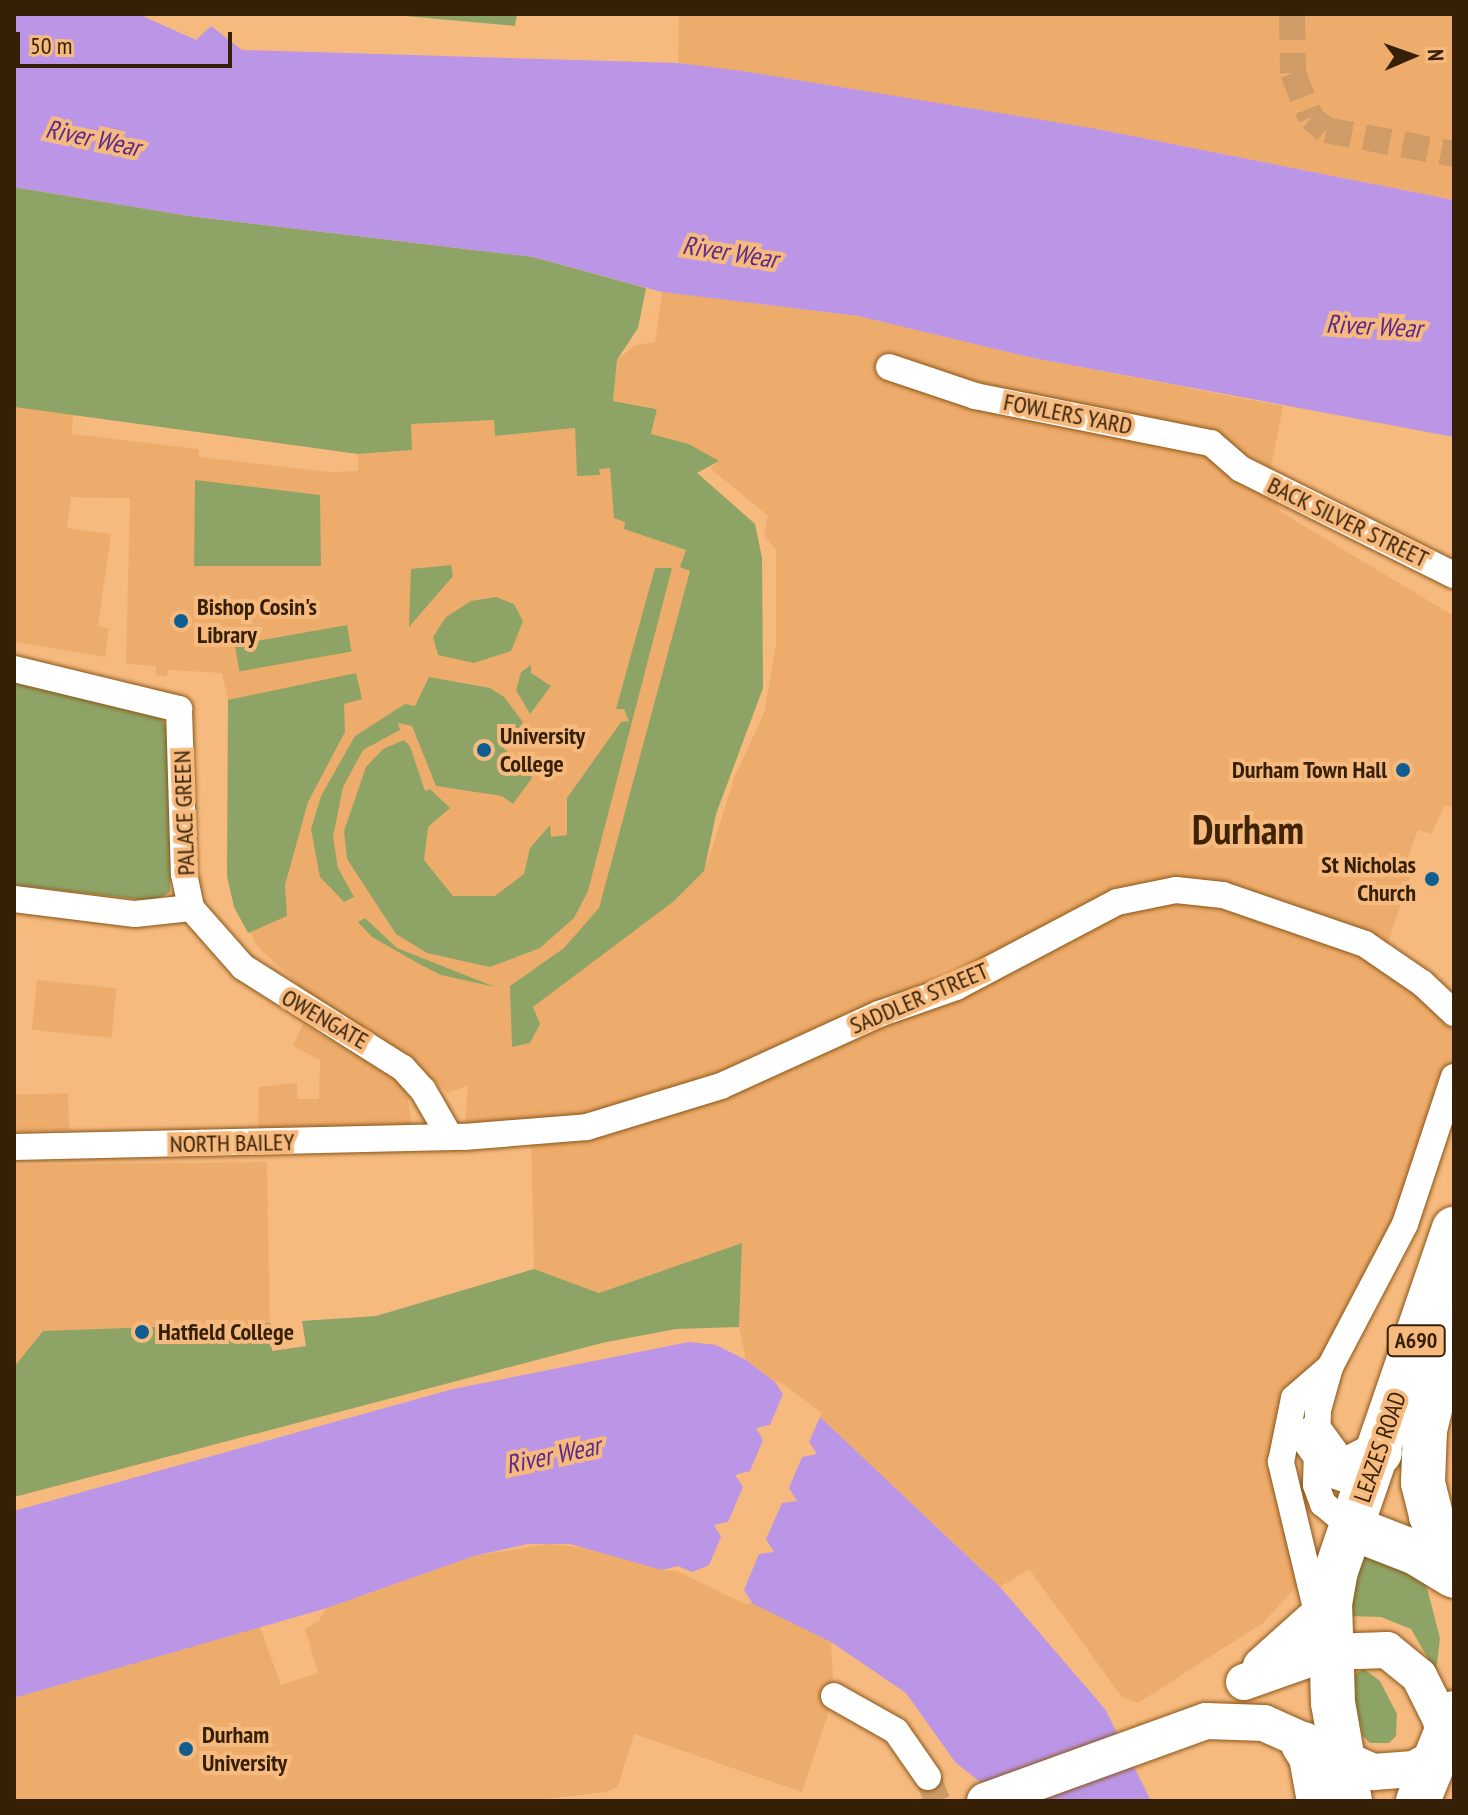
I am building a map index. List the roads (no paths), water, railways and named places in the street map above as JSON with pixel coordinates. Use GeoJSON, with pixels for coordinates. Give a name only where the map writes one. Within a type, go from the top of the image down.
{"type":"FeatureCollection","features":[{"type":"Feature","properties":{"kind":"highway","name":"LEAZES ROAD"},"geometry":{"type":"LineString","coordinates":[[1352,1528],[1454,1229]]}},
{"type":"Feature","properties":{"kind":"highway","name":"LEAZES ROAD"},"geometry":{"type":"LineString","coordinates":[[1454,1311],[1425,1430],[1423,1483],[1454,1566]]}},
{"type":"Feature","properties":{"kind":"highway"},"geometry":{"type":"LineString","coordinates":[[1314,1438],[1334,1466],[1346,1470],[1380,1453]]}},
{"type":"Feature","properties":{"kind":"highway"},"geometry":{"type":"LineString","coordinates":[[1352,1528],[1416,1553],[1454,1576]]}},
{"type":"Feature","properties":{"kind":"highway","name":"A690"},"geometry":{"type":"LineString","coordinates":[[1347,1782],[1320,1612],[1352,1528]]}},
{"type":"Feature","properties":{"kind":"highway"},"geometry":{"type":"LineString","coordinates":[[1418,1801],[1446,1737]]}},
{"type":"Feature","properties":{"kind":"highway"},"geometry":{"type":"LineString","coordinates":[[1303,1744],[1311,1757],[1319,1801]]}},
{"type":"Feature","properties":{"kind":"street","name":"FOWLERS YARD"},"geometry":{"type":"LineString","coordinates":[[889,367],[975,396],[1211,443],[1241,469]]}},
{"type":"Feature","properties":{"kind":"street","name":"BACK SILVER STREET"},"geometry":{"type":"LineString","coordinates":[[1241,469],[1454,575]]}},
{"type":"Feature","properties":{"kind":"street","name":"PALACE GREEN"},"geometry":{"type":"LineString","coordinates":[[14,669],[179,709],[184,874],[191,908],[135,914],[14,899]]}},
{"type":"Feature","properties":{"kind":"street","name":"SADDLER STREET"},"geometry":{"type":"LineString","coordinates":[[450,1137],[587,1127],[660,1108],[956,987],[1117,902],[1153,892],[1223,895],[1365,944],[1422,983],[1454,1013]]}},
{"type":"Feature","properties":{"kind":"street","name":"OWENGATE"},"geometry":{"type":"LineString","coordinates":[[191,908],[243,967],[403,1068],[423,1090],[450,1137]]}},
{"type":"Feature","properties":{"kind":"street"},"geometry":{"type":"LineString","coordinates":[[1352,1528],[1323,1504],[1316,1485],[1314,1438],[1330,1367],[1405,1224],[1454,1077]]}},
{"type":"Feature","properties":{"kind":"street","name":"NORTH BAILEY"},"geometry":{"type":"LineString","coordinates":[[14,1147],[450,1137]]}},
{"type":"Feature","properties":{"kind":"street"},"geometry":{"type":"LineString","coordinates":[[985,1801],[1206,1721],[1264,1723],[1303,1744],[1347,1782],[1414,1769],[1446,1737],[1430,1694],[1407,1661],[1320,1612],[1281,1462],[1294,1398],[1330,1367]]}},
{"type":"Feature","properties":{"kind":"street"},"geometry":{"type":"LineString","coordinates":[[1244,1682],[1320,1612]]}},
{"type":"Feature","properties":{"kind":"street"},"geometry":{"type":"LineString","coordinates":[[1206,1721],[1320,1612]]}},
{"type":"Feature","properties":{"kind":"street"},"geometry":{"type":"LineString","coordinates":[[834,1696],[896,1731],[928,1777]]}},
{"type":"Feature","properties":{"kind":"water","name":"River Wear"},"geometry":{"type":"Polygon","coordinates":[[[14,14],[138,14],[196,40],[211,26],[242,50],[678,63],[742,71],[1097,129],[1454,200],[1454,437],[1033,358],[858,316],[662,292],[533,257],[189,216],[14,187],[14,14]]]}},
{"type":"Feature","properties":{"kind":"water","name":"River Wear"},"geometry":{"type":"Polygon","coordinates":[[[689,1342],[716,1345],[746,1360],[818,1415],[1000,1587],[1105,1709],[1151,1801],[1004,1801],[955,1762],[906,1693],[831,1642],[678,1567],[662,1570],[570,1544],[528,1544],[474,1556],[327,1608],[14,1698],[14,1511],[453,1389],[689,1342]]]}},
{"type":"Feature","properties":{"kind":"tunnel"},"geometry":{"type":"LineString","coordinates":[[1292,14],[1293,73],[1311,118],[1326,130],[1454,154]]}},
{"type":"Feature","properties":{"kind":"tunnel"},"geometry":{"type":"LineString","coordinates":[[928,1777],[937,1801]]}},
{"type":"Feature","properties":{"kind":"place","name":"Bishop Cosin's Library"},"geometry":{"type":"Point","coordinates":[181,621]}},
{"type":"Feature","properties":{"kind":"place","name":"University College"},"geometry":{"type":"Point","coordinates":[484,750]}},
{"type":"Feature","properties":{"kind":"place","name":"Durham Town Hall"},"geometry":{"type":"Point","coordinates":[1403,770]}},
{"type":"Feature","properties":{"kind":"place","name":"St Nicholas Church"},"geometry":{"type":"Point","coordinates":[1432,879]}},
{"type":"Feature","properties":{"kind":"place","name":"Hatfield College"},"geometry":{"type":"Point","coordinates":[142,1332]}},
{"type":"Feature","properties":{"kind":"place","name":"Durham University"},"geometry":{"type":"Point","coordinates":[186,1749]}},
{"type":"Feature","properties":{"kind":"district","name":"Durham"},"geometry":{"type":"Point","coordinates":[1248,829]}}]}
